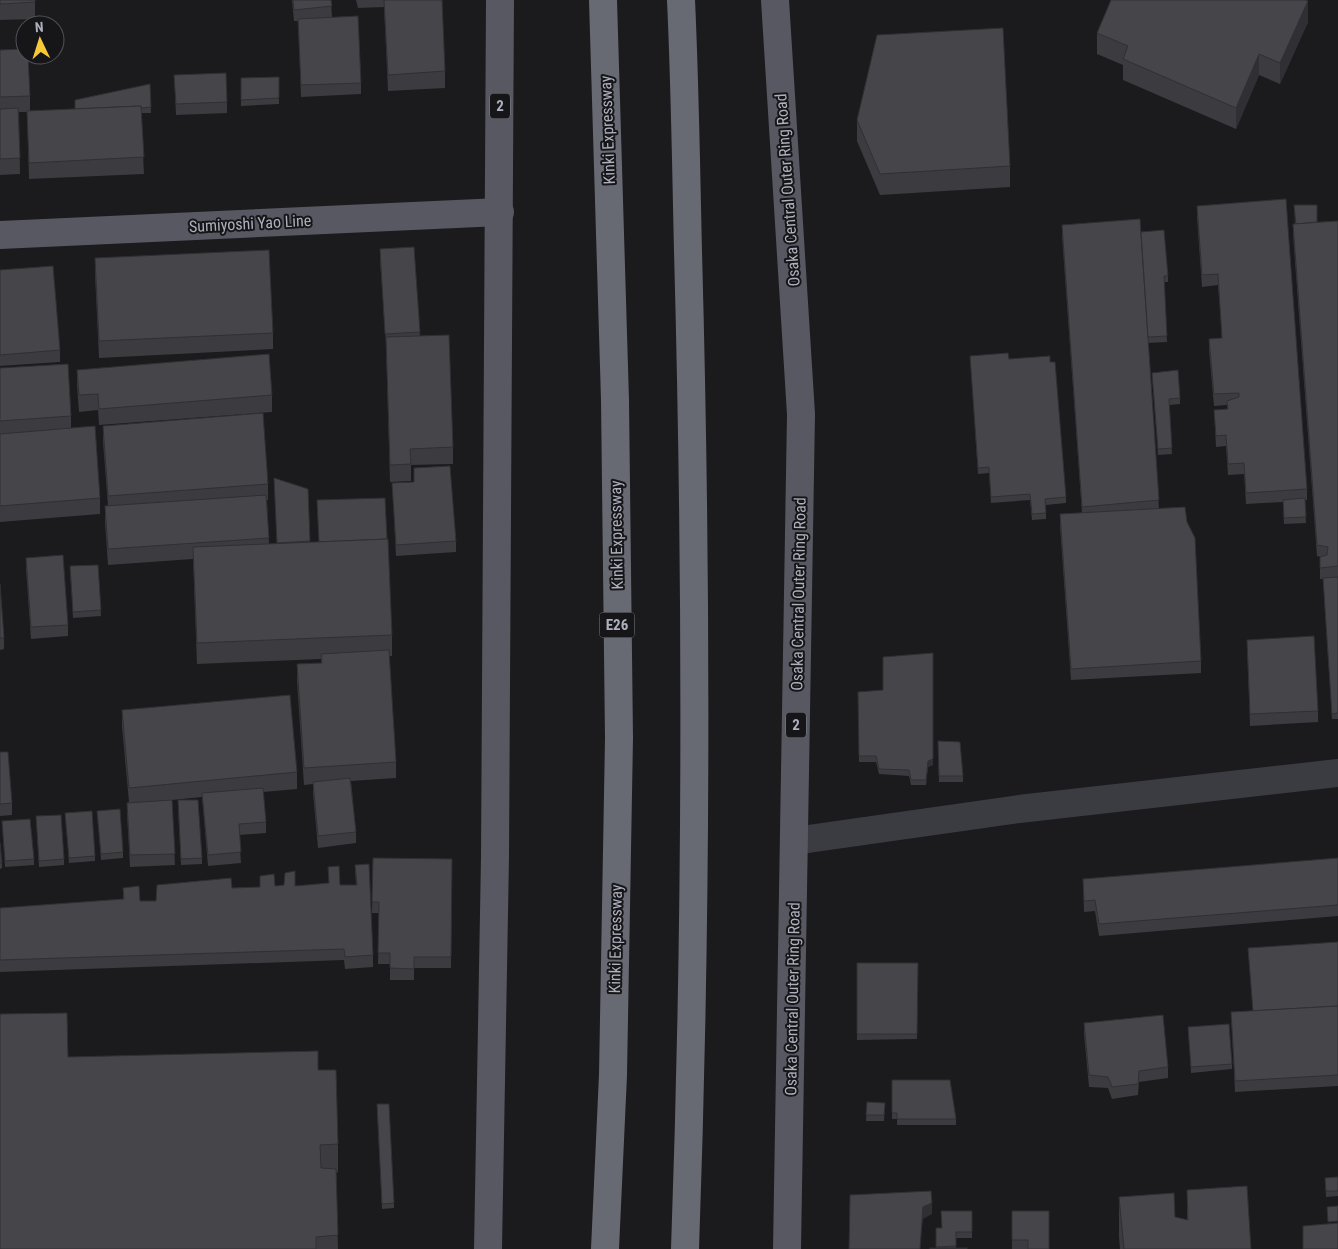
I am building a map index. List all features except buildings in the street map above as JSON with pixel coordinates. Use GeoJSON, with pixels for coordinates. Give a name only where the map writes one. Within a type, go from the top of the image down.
{"type":"FeatureCollection","features":[{"type":"Feature","properties":{"kind":"highway","name":"Kinki Expressway"},"geometry":{"type":"LineString","coordinates":[[603,0],[615,400],[619,738],[613,1075],[605,1249]]}},
{"type":"Feature","properties":{"kind":"highway"},"geometry":{"type":"LineString","coordinates":[[681,0],[692,394],[695,728],[692,1071],[685,1249]]}},
{"type":"Feature","properties":{"kind":"main road","name":"2"},"geometry":{"type":"LineString","coordinates":[[488,1249],[495,847],[500,0]]}},
{"type":"Feature","properties":{"kind":"main road","name":"Osaka Central Outer Ring Road"},"geometry":{"type":"LineString","coordinates":[[775,0],[801,414],[788,1249]]}},
{"type":"Feature","properties":{"kind":"main road","name":"Sumiyoshi Yao Line"},"geometry":{"type":"LineString","coordinates":[[0,235],[500,212]]}},
{"type":"Feature","properties":{"kind":"street"},"geometry":{"type":"LineString","coordinates":[[794,840],[1019,809],[1338,774]]}}]}
